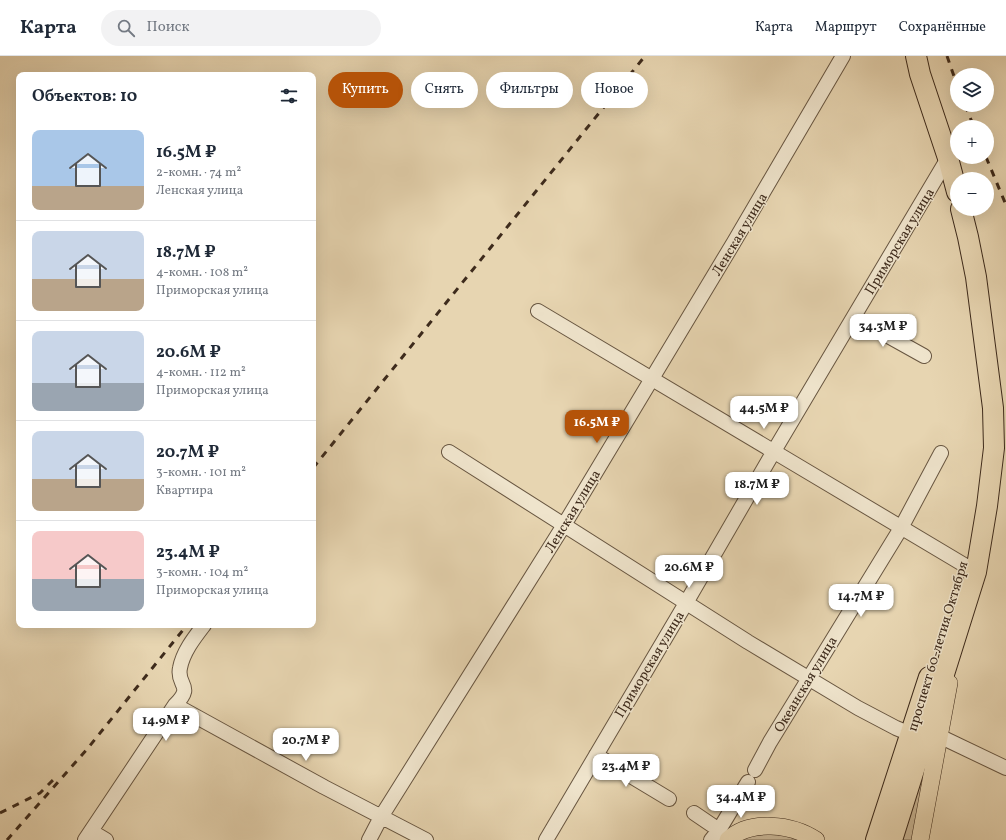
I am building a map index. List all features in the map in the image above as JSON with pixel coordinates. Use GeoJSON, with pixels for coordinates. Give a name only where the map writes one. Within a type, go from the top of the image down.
{"type":"FeatureCollection","features":[{"type":"Feature","properties":{"kind":"highway"},"geometry":{"type":"LineString","coordinates":[[916,56],[920,74],[952,172]]}},
{"type":"Feature","properties":{"kind":"highway","name":"проспект 60-летия Октября"},"geometry":{"type":"LineString","coordinates":[[892,840],[958,632],[970,569],[976,501],[983,448],[979,304],[970,244],[963,216]]}},
{"type":"Feature","properties":{"kind":"highway","name":"проспект 60-летия Октября"},"geometry":{"type":"LineString","coordinates":[[876,840],[924,737],[945,629],[970,569]]}},
{"type":"Feature","properties":{"kind":"main road"},"geometry":{"type":"LineString","coordinates":[[920,840],[924,737]]}},
{"type":"Feature","properties":{"kind":"main road"},"geometry":{"type":"LineString","coordinates":[[721,837],[733,836],[750,828],[769,825],[792,829],[816,840]]}},
{"type":"Feature","properties":{"kind":"street","name":"Ленская улица"},"geometry":{"type":"LineString","coordinates":[[369,840],[381,817],[564,525],[738,235],[843,56]]}},
{"type":"Feature","properties":{"kind":"street","name":"Приморская улица"},"geometry":{"type":"LineString","coordinates":[[546,840],[948,158]]}},
{"type":"Feature","properties":{"kind":"street"},"geometry":{"type":"LineString","coordinates":[[538,311],[970,569]]}},
{"type":"Feature","properties":{"kind":"street"},"geometry":{"type":"LineString","coordinates":[[854,317],[924,356]]}},
{"type":"Feature","properties":{"kind":"street"},"geometry":{"type":"LineString","coordinates":[[449,452],[748,642],[858,708],[924,737],[1006,768]]}},
{"type":"Feature","properties":{"kind":"street","name":"Океанская улица"},"geometry":{"type":"LineString","coordinates":[[755,770],[770,742],[901,528],[941,453]]}},
{"type":"Feature","properties":{"kind":"street"},"geometry":{"type":"LineString","coordinates":[[106,840],[88,836],[185,691],[183,682],[179,675],[180,666],[192,641],[202,628]]}},
{"type":"Feature","properties":{"kind":"street"},"geometry":{"type":"LineString","coordinates":[[175,705],[324,787],[426,840]]}},
{"type":"Feature","properties":{"kind":"street"},"geometry":{"type":"LineString","coordinates":[[596,755],[669,799]]}},
{"type":"Feature","properties":{"kind":"street"},"geometry":{"type":"LineString","coordinates":[[694,813],[721,837],[748,782]]}},
{"type":"Feature","properties":{"kind":"shaded area"},"geometry":{"type":"Polygon","coordinates":[[[934,739],[916,840],[902,840],[934,739]]]}},
{"type":"Feature","properties":{"kind":"shaded area"},"geometry":{"type":"Polygon","coordinates":[[[773,833],[797,840],[740,840],[744,837],[773,833]]]}},
{"type":"Feature","properties":{"kind":"railway"},"geometry":{"type":"LineString","coordinates":[[316,464],[645,56]]}},
{"type":"Feature","properties":{"kind":"railway"},"geometry":{"type":"LineString","coordinates":[[947,56],[951,68]]}},
{"type":"Feature","properties":{"kind":"railway"},"geometry":{"type":"LineString","coordinates":[[968,112],[971,120]]}},
{"type":"Feature","properties":{"kind":"railway"},"geometry":{"type":"LineString","coordinates":[[989,164],[1006,205]]}},
{"type":"Feature","properties":{"kind":"railway"},"geometry":{"type":"LineString","coordinates":[[7,840],[88,748],[185,628]]}},
{"type":"Feature","properties":{"kind":"railway"},"geometry":{"type":"LineString","coordinates":[[0,813],[40,793],[54,779]]}}]}
